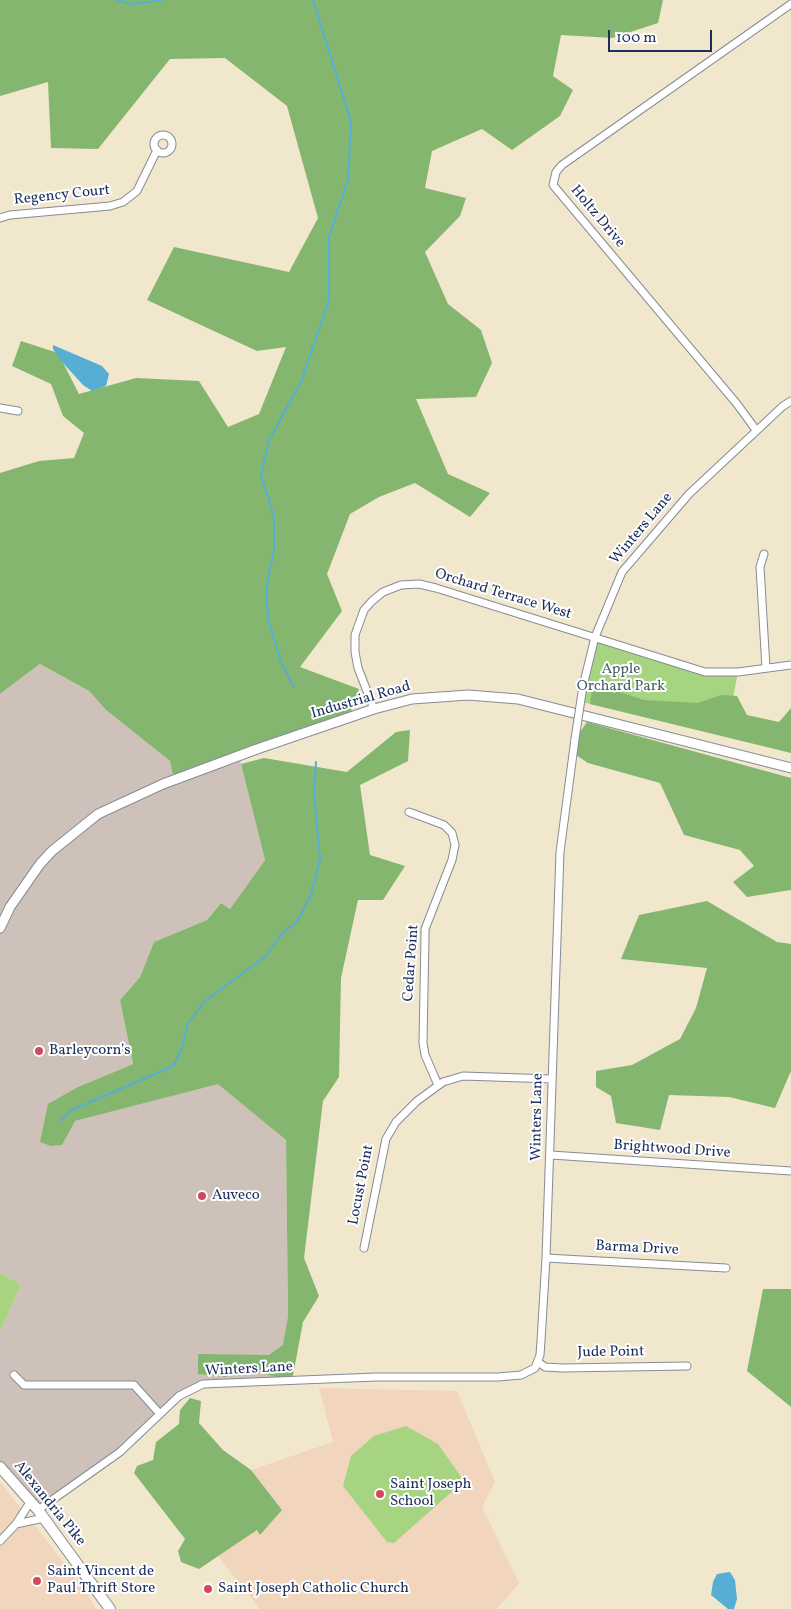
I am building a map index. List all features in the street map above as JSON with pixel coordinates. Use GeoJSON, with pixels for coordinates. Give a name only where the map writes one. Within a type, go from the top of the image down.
{"type":"FeatureCollection","features":[{"type":"Feature","properties":{"kind":"highway","name":"Alexandria Pike"},"geometry":{"type":"LineString","coordinates":[[0,1467],[41,1514],[110,1609]]}},
{"type":"Feature","properties":{"kind":"main road","name":"Industrial Road"},"geometry":{"type":"LineString","coordinates":[[0,928],[10,907],[40,864],[52,851],[98,814],[174,779],[374,709],[430,697],[490,695],[563,709],[791,768]]}},
{"type":"Feature","properties":{"kind":"street","name":"Holtz Drive"},"geometry":{"type":"LineString","coordinates":[[756,430],[737,404],[552,185],[556,172],[562,166],[791,4]]}},
{"type":"Feature","properties":{"kind":"street","name":"Regency Court"},"geometry":{"type":"LineString","coordinates":[[0,218],[10,215],[110,206],[123,202],[131,198],[142,182],[150,160],[157,150]]}},
{"type":"Feature","properties":{"kind":"street","name":"Winters Lane"},"geometry":{"type":"LineString","coordinates":[[41,1514],[120,1452],[184,1393],[203,1384],[376,1377],[498,1377],[526,1374],[534,1368],[538,1362],[541,1341],[546,1258],[560,852],[582,686],[595,638],[616,583],[630,561],[690,494],[756,430],[791,401]]}},
{"type":"Feature","properties":{"kind":"street"},"geometry":{"type":"LineString","coordinates":[[0,408],[18,411]]}},
{"type":"Feature","properties":{"kind":"street"},"geometry":{"type":"LineString","coordinates":[[764,554],[760,567],[766,668]]}},
{"type":"Feature","properties":{"kind":"street","name":"Orchard Terrace West"},"geometry":{"type":"LineString","coordinates":[[374,709],[358,668],[355,652],[355,635],[364,610],[372,601],[382,592],[400,585],[420,584],[436,588],[705,672],[727,673],[791,665]]}},
{"type":"Feature","properties":{"kind":"street","name":"Cedar Point"},"geometry":{"type":"LineString","coordinates":[[409,812],[444,825],[452,833],[455,845],[452,860],[425,929],[423,1043],[425,1055],[438,1086]]}},
{"type":"Feature","properties":{"kind":"street","name":"Locust Point"},"geometry":{"type":"LineString","coordinates":[[364,1248],[382,1155],[389,1131],[407,1111],[438,1086],[463,1076],[552,1079]]}},
{"type":"Feature","properties":{"kind":"street","name":"Brightwood Drive"},"geometry":{"type":"LineString","coordinates":[[551,1155],[791,1171]]}},
{"type":"Feature","properties":{"kind":"street","name":"Barma Drive"},"geometry":{"type":"LineString","coordinates":[[546,1258],[726,1268]]}},
{"type":"Feature","properties":{"kind":"street","name":"Jude Point"},"geometry":{"type":"LineString","coordinates":[[538,1362],[545,1367],[563,1368],[687,1366]]}},
{"type":"Feature","properties":{"kind":"street"},"geometry":{"type":"LineString","coordinates":[[14,1375],[24,1385],[134,1385],[160,1414]]}},
{"type":"Feature","properties":{"kind":"street"},"geometry":{"type":"LineString","coordinates":[[0,1541],[16,1524],[30,1501]]}},
{"type":"Feature","properties":{"kind":"street"},"geometry":{"type":"LineString","coordinates":[[16,1524],[41,1514]]}},
{"type":"Feature","properties":{"kind":"shaded area"},"geometry":{"type":"Polygon","coordinates":[[[40,664],[89,691],[106,710],[170,761],[239,756],[265,860],[230,909],[221,903],[207,920],[154,942],[140,977],[120,1000],[133,1064],[78,1087],[75,1121],[219,1083],[286,1140],[288,1317],[292,1381],[236,1382],[189,1390],[120,1452],[38,1510],[0,1467],[0,1332],[21,1284],[0,1273],[0,694],[40,664]]]}},
{"type":"Feature","properties":{"kind":"shaded area","name":"Saint Joseph School"},"geometry":{"type":"Polygon","coordinates":[[[319,1388],[457,1391],[495,1482],[482,1507],[519,1583],[497,1609],[260,1609],[218,1556],[257,1530],[260,1535],[282,1510],[251,1470],[333,1442],[319,1388]]]}},
{"type":"Feature","properties":{"kind":"shaded area"},"geometry":{"type":"Polygon","coordinates":[[[0,1482],[84,1588],[96,1609],[0,1609],[0,1482]]]}},
{"type":"Feature","properties":{"kind":"green space"},"geometry":{"type":"Polygon","coordinates":[[[0,0],[663,0],[658,23],[612,38],[561,35],[553,76],[573,90],[560,116],[512,150],[482,129],[432,151],[425,188],[466,198],[460,216],[425,252],[448,304],[481,330],[492,363],[476,397],[416,399],[448,474],[490,493],[470,517],[415,483],[379,497],[350,514],[327,574],[342,611],[300,667],[359,689],[349,717],[174,779],[170,761],[106,710],[89,691],[40,664],[0,694],[0,473],[39,461],[74,458],[84,433],[63,416],[51,384],[12,366],[21,341],[58,353],[79,394],[136,378],[199,381],[228,427],[259,414],[286,347],[257,351],[147,300],[174,247],[289,272],[318,218],[287,106],[225,58],[170,59],[98,149],[51,148],[48,82],[0,96],[0,0]]]}},
{"type":"Feature","properties":{"kind":"green space","name":"Apple Orchard Park"},"geometry":{"type":"Polygon","coordinates":[[[595,637],[694,669],[738,672],[726,736],[582,702],[595,637]]]}},
{"type":"Feature","properties":{"kind":"green space"},"geometry":{"type":"Polygon","coordinates":[[[593,683],[644,700],[698,703],[721,695],[737,696],[747,715],[779,722],[791,708],[791,753],[590,704],[593,683]]]}},
{"type":"Feature","properties":{"kind":"green space"},"geometry":{"type":"Polygon","coordinates":[[[587,722],[791,778],[791,890],[747,897],[733,882],[754,866],[740,850],[684,835],[660,783],[588,763],[573,753],[575,739],[587,722]]]}},
{"type":"Feature","properties":{"kind":"green space"},"geometry":{"type":"Polygon","coordinates":[[[410,730],[408,761],[360,785],[370,855],[405,866],[383,900],[358,900],[341,978],[339,1077],[323,1101],[304,1258],[319,1296],[303,1322],[292,1381],[249,1370],[230,1369],[226,1377],[198,1374],[198,1354],[269,1355],[283,1345],[288,1317],[286,1140],[218,1084],[75,1121],[62,1145],[51,1146],[40,1142],[48,1104],[78,1087],[133,1064],[120,1000],[140,977],[154,942],[207,920],[221,903],[230,909],[265,860],[241,764],[264,758],[347,772],[396,732],[410,730]]]}},
{"type":"Feature","properties":{"kind":"green space"},"geometry":{"type":"Polygon","coordinates":[[[707,901],[777,942],[791,944],[791,1071],[775,1108],[729,1097],[669,1095],[660,1130],[616,1123],[611,1096],[596,1087],[596,1071],[632,1065],[680,1039],[696,1008],[707,968],[621,959],[639,915],[707,901]]]}},
{"type":"Feature","properties":{"kind":"green space"},"geometry":{"type":"Polygon","coordinates":[[[0,1273],[21,1284],[0,1332],[0,1273]]]}},
{"type":"Feature","properties":{"kind":"green space"},"geometry":{"type":"Polygon","coordinates":[[[763,1289],[791,1289],[791,1407],[747,1371],[763,1289]]]}},
{"type":"Feature","properties":{"kind":"green space"},"geometry":{"type":"Polygon","coordinates":[[[190,1398],[201,1401],[199,1423],[223,1450],[251,1470],[282,1510],[260,1535],[257,1530],[199,1569],[181,1562],[178,1551],[185,1539],[134,1473],[137,1466],[153,1460],[156,1442],[179,1424],[180,1410],[190,1398]]]}},
{"type":"Feature","properties":{"kind":"green space"},"geometry":{"type":"Polygon","coordinates":[[[406,1426],[438,1444],[464,1481],[394,1543],[387,1542],[343,1486],[351,1456],[374,1436],[406,1426]]]}},
{"type":"Feature","properties":{"kind":"water"},"geometry":{"type":"Polygon","coordinates":[[[53,345],[102,366],[109,374],[106,386],[92,391],[83,385],[63,363],[53,349],[53,345]]]}},
{"type":"Feature","properties":{"kind":"water"},"geometry":{"type":"Polygon","coordinates":[[[730,1572],[735,1580],[737,1599],[734,1609],[728,1609],[711,1595],[713,1582],[717,1574],[730,1572]]]}},
{"type":"Feature","properties":{"kind":"waterway"},"geometry":{"type":"LineString","coordinates":[[116,0],[132,4],[163,0]]}},
{"type":"Feature","properties":{"kind":"waterway"},"geometry":{"type":"LineString","coordinates":[[294,687],[281,662],[268,618],[266,590],[274,549],[274,517],[261,475],[269,440],[301,382],[329,300],[329,237],[348,180],[351,122],[313,0]]}},
{"type":"Feature","properties":{"kind":"waterway"},"geometry":{"type":"LineString","coordinates":[[61,1121],[70,1111],[173,1066],[182,1049],[187,1025],[205,1001],[265,957],[281,935],[298,920],[311,895],[320,859],[314,793],[316,762]]}},
{"type":"Feature","properties":{"kind":"place","name":"Barleycorn’s"},"geometry":{"type":"Point","coordinates":[39,1051]}},
{"type":"Feature","properties":{"kind":"place","name":"Auveco"},"geometry":{"type":"Point","coordinates":[202,1196]}},
{"type":"Feature","properties":{"kind":"place","name":"Saint Joseph School"},"geometry":{"type":"Point","coordinates":[380,1494]}},
{"type":"Feature","properties":{"kind":"place","name":"Saint Vincent de Paul Thrift Store"},"geometry":{"type":"Point","coordinates":[37,1581]}},
{"type":"Feature","properties":{"kind":"place","name":"Saint Joseph Catholic Church"},"geometry":{"type":"Point","coordinates":[208,1589]}}]}
